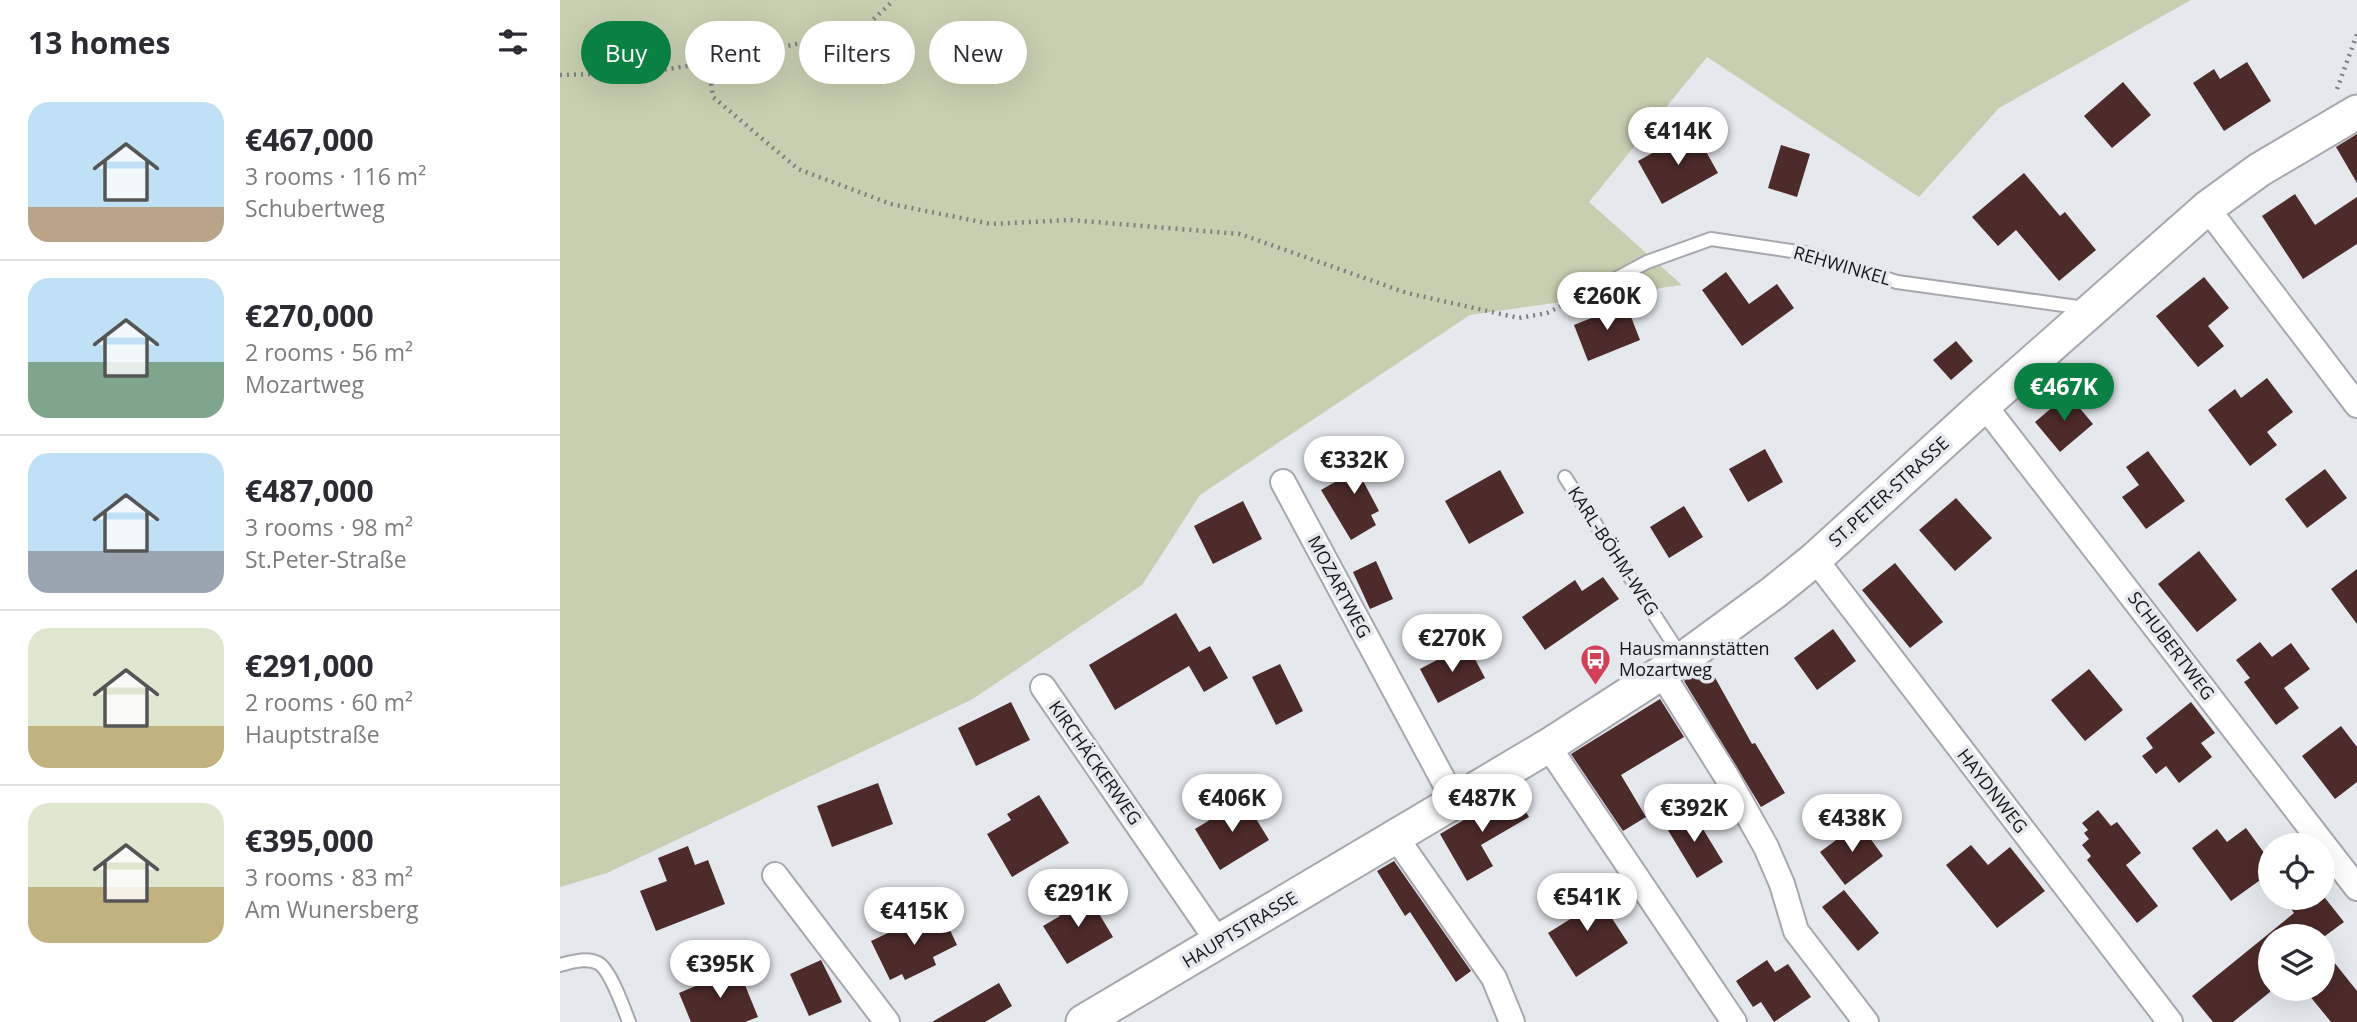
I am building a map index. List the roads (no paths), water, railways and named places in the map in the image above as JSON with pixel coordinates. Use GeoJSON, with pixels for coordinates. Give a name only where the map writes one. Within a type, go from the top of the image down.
{"type":"FeatureCollection","features":[{"type":"Feature","properties":{"kind":"main road","name":"ST.PETER-STRASSE"},"geometry":{"type":"LineString","coordinates":[[1395,836],[1548,746],[1673,667],[1733,624],[1815,559],[2207,208],[2259,170],[2343,119]]}},
{"type":"Feature","properties":{"kind":"main road","name":"HAUPTSTRASSE"},"geometry":{"type":"LineString","coordinates":[[1083,1022],[1395,836]]}},
{"type":"Feature","properties":{"kind":"street"},"geometry":{"type":"LineString","coordinates":[[2207,208],[2357,405]]}},
{"type":"Feature","properties":{"kind":"street","name":"SCHUBERTWEG"},"geometry":{"type":"LineString","coordinates":[[1984,405],[2357,888]]}},
{"type":"Feature","properties":{"kind":"street","name":"MOZARTWEG"},"geometry":{"type":"LineString","coordinates":[[1283,482],[1455,802]]}},
{"type":"Feature","properties":{"kind":"street","name":"HAYDNWEG"},"geometry":{"type":"LineString","coordinates":[[1815,559],[2170,1022]]}},
{"type":"Feature","properties":{"kind":"street"},"geometry":{"type":"LineString","coordinates":[[1673,667],[1725,774],[1766,847],[1782,884],[1796,931],[1866,1022]]}},
{"type":"Feature","properties":{"kind":"street","name":"KIRCHÄCKERWEG"},"geometry":{"type":"LineString","coordinates":[[1043,687],[1219,943]]}},
{"type":"Feature","properties":{"kind":"street"},"geometry":{"type":"LineString","coordinates":[[1548,746],[1734,1022]]}},
{"type":"Feature","properties":{"kind":"street"},"geometry":{"type":"LineString","coordinates":[[1395,836],[1494,978],[1512,1022]]}},
{"type":"Feature","properties":{"kind":"street"},"geometry":{"type":"LineString","coordinates":[[775,875],[887,1022]]}},
{"type":"Feature","properties":{"kind":"lane","name":"REHWINKEL"},"geometry":{"type":"LineString","coordinates":[[1600,286],[1647,262],[1711,239],[1805,253],[1897,282],[2092,309]]}},
{"type":"Feature","properties":{"kind":"lane","name":"KARL-BÖHM-WEG"},"geometry":{"type":"LineString","coordinates":[[1565,478],[1673,667]]}},
{"type":"Feature","properties":{"kind":"lane"},"geometry":{"type":"LineString","coordinates":[[560,965],[578,960],[596,961],[604,967],[629,1022]]}},
{"type":"Feature","properties":{"kind":"place","name":"Hausmannstätten Mozartweg"},"geometry":{"type":"Point","coordinates":[1596,686]}}]}
